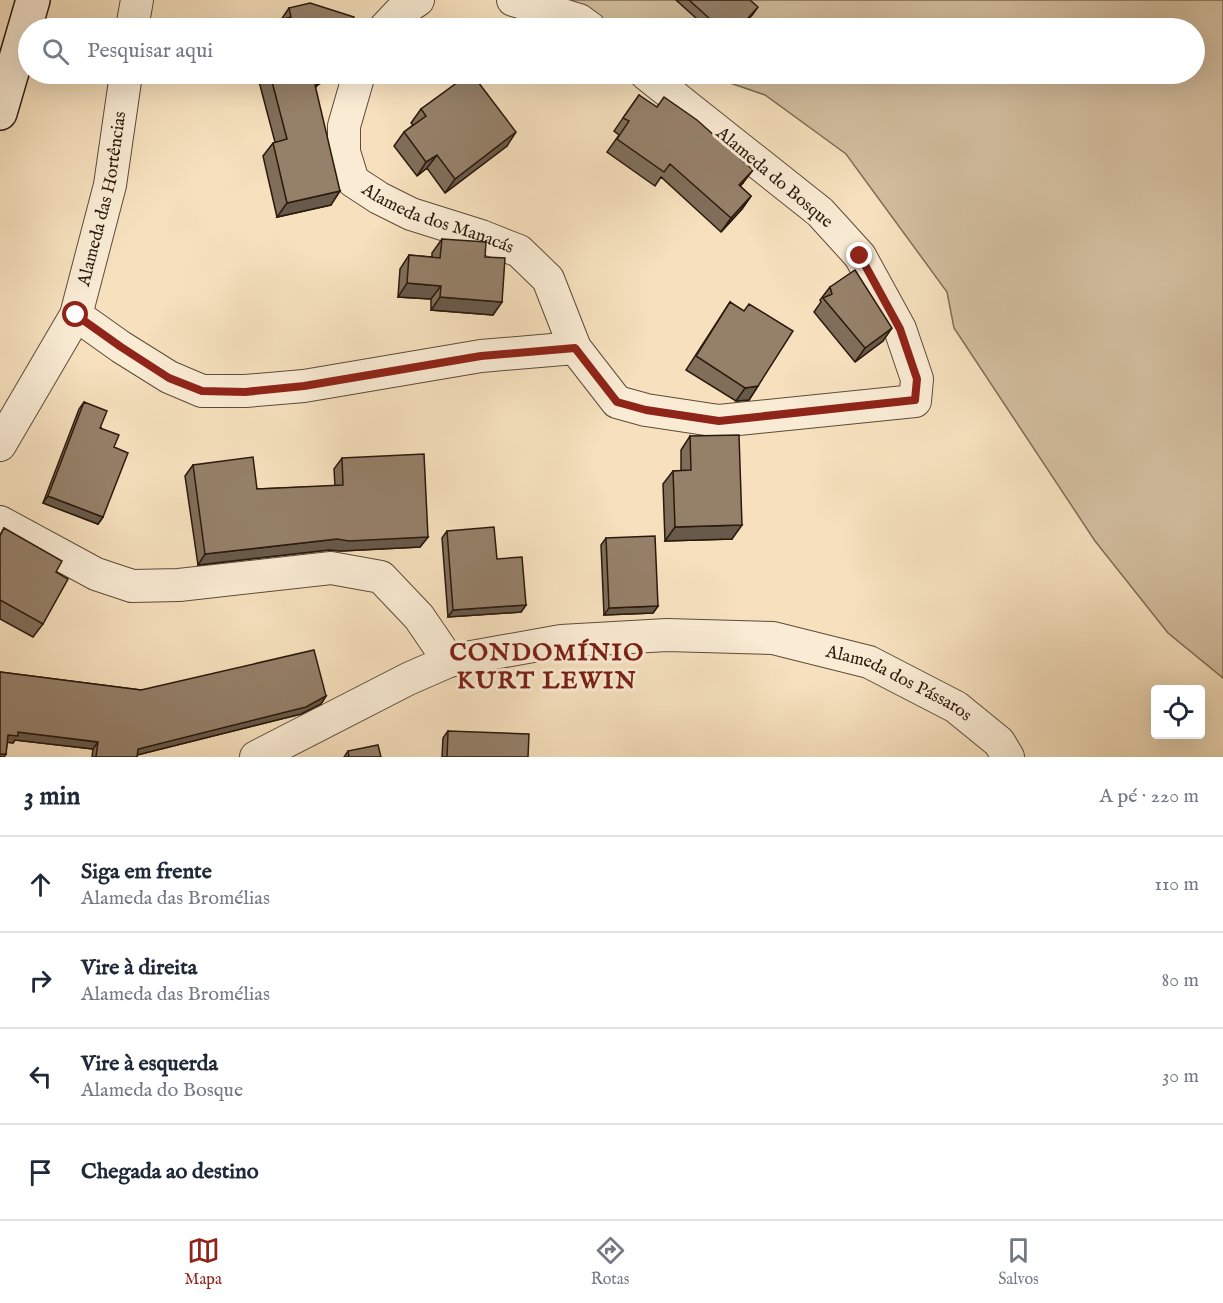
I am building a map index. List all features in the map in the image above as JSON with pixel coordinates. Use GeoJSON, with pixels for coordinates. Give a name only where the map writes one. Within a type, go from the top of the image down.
{"type":"FeatureCollection","features":[{"type":"Feature","properties":{"kind":"main road"},"geometry":{"type":"LineString","coordinates":[[28,18],[33,0]]}},
{"type":"Feature","properties":{"kind":"main road"},"geometry":{"type":"LineString","coordinates":[[0,113],[18,51]]}},
{"type":"Feature","properties":{"kind":"street"},"geometry":{"type":"LineString","coordinates":[[134,18],[137,0]]}},
{"type":"Feature","properties":{"kind":"street"},"geometry":{"type":"LineString","coordinates":[[394,18],[418,0]]}},
{"type":"Feature","properties":{"kind":"street"},"geometry":{"type":"LineString","coordinates":[[513,0],[572,18]]}},
{"type":"Feature","properties":{"kind":"street","name":"Alameda das Hortências"},"geometry":{"type":"LineString","coordinates":[[0,446],[76,315],[111,185],[125,84]]}},
{"type":"Feature","properties":{"kind":"street","name":"Alameda dos Manacás"},"geometry":{"type":"LineString","coordinates":[[356,84],[344,126],[344,152],[353,181],[379,198],[411,214],[481,236],[519,251],[548,279],[575,348]]}},
{"type":"Feature","properties":{"kind":"street","name":"Alameda do Bosque"},"geometry":{"type":"LineString","coordinates":[[575,348],[617,402],[646,410],[719,421],[915,400],[917,379],[900,329],[860,256],[820,212],[659,84]]}},
{"type":"Feature","properties":{"kind":"street"},"geometry":{"type":"LineString","coordinates":[[76,315],[169,378],[202,391],[245,392],[304,386],[481,356],[575,348]]}},
{"type":"Feature","properties":{"kind":"street"},"geometry":{"type":"LineString","coordinates":[[0,522],[96,574],[132,586],[179,585],[331,568],[381,577],[419,617],[449,661],[408,679],[256,757]]}},
{"type":"Feature","properties":{"kind":"street","name":"Alameda dos Pássaros"},"geometry":{"type":"LineString","coordinates":[[449,661],[561,641],[667,635],[773,638],[869,662],[956,707],[999,742],[1008,757]]}},
{"type":"Feature","properties":{"kind":"shaded area"},"geometry":{"type":"Polygon","coordinates":[[[498,0],[1223,0],[1223,678],[1168,633],[1095,541],[954,328],[947,292],[846,154],[765,95],[733,84],[1205,84],[1205,18],[549,18],[498,0]]]}},
{"type":"Feature","properties":{"kind":"building"},"geometry":{"type":"Polygon","coordinates":[[[689,0],[750,0],[758,7],[748,18],[709,18],[689,0]]]}},
{"type":"Feature","properties":{"kind":"building"},"geometry":{"type":"Polygon","coordinates":[[[310,3],[354,17],[287,18],[291,17],[289,8],[310,3]]]}},
{"type":"Feature","properties":{"kind":"building"},"geometry":{"type":"Polygon","coordinates":[[[273,84],[319,84],[315,85],[340,191],[287,203],[273,143],[287,139],[273,84]]]}},
{"type":"Feature","properties":{"kind":"building"},"geometry":{"type":"Polygon","coordinates":[[[455,84],[480,84],[516,132],[455,179],[437,155],[426,162],[404,132],[426,116],[421,109],[455,84]]]}},
{"type":"Feature","properties":{"kind":"building"},"geometry":{"type":"Polygon","coordinates":[[[639,95],[657,107],[664,97],[697,120],[753,170],[739,185],[751,196],[731,218],[670,164],[664,172],[617,139],[629,121],[623,118],[639,95]]]}},
{"type":"Feature","properties":{"kind":"building"},"geometry":{"type":"Polygon","coordinates":[[[442,239],[486,242],[485,257],[505,258],[502,302],[440,297],[441,286],[407,283],[409,255],[440,258],[442,239]]]}},
{"type":"Feature","properties":{"kind":"building"},"geometry":{"type":"Polygon","coordinates":[[[855,270],[892,328],[865,348],[823,298],[832,294],[830,287],[855,270]]]}},
{"type":"Feature","properties":{"kind":"building"},"geometry":{"type":"Polygon","coordinates":[[[730,302],[744,311],[749,304],[793,331],[758,386],[745,388],[696,356],[730,302]]]}},
{"type":"Feature","properties":{"kind":"building"},"geometry":{"type":"Polygon","coordinates":[[[84,402],[107,411],[100,428],[119,435],[114,447],[128,453],[103,517],[48,496],[84,402]]]}},
{"type":"Feature","properties":{"kind":"building"},"geometry":{"type":"Polygon","coordinates":[[[739,435],[742,525],[675,527],[673,471],[691,470],[690,436],[739,435]]]}},
{"type":"Feature","properties":{"kind":"building"},"geometry":{"type":"Polygon","coordinates":[[[424,454],[428,537],[349,541],[337,539],[205,554],[193,465],[253,457],[257,489],[343,485],[342,458],[424,454]]]}},
{"type":"Feature","properties":{"kind":"building"},"geometry":{"type":"Polygon","coordinates":[[[494,527],[497,559],[522,557],[526,605],[453,610],[447,531],[494,527]]]}},
{"type":"Feature","properties":{"kind":"building"},"geometry":{"type":"Polygon","coordinates":[[[4,528],[62,561],[56,572],[68,579],[43,624],[0,600],[0,536],[4,528]]]}},
{"type":"Feature","properties":{"kind":"building"},"geometry":{"type":"Polygon","coordinates":[[[655,536],[658,606],[609,608],[606,538],[655,536]]]}},
{"type":"Feature","properties":{"kind":"building"},"geometry":{"type":"Polygon","coordinates":[[[314,650],[326,696],[306,707],[138,749],[137,757],[96,757],[98,742],[18,732],[18,736],[8,735],[6,754],[0,754],[0,672],[141,690],[314,650]]]}},
{"type":"Feature","properties":{"kind":"building"},"geometry":{"type":"Polygon","coordinates":[[[448,731],[529,734],[528,757],[447,757],[448,731]]]}},
{"type":"Feature","properties":{"kind":"building"},"geometry":{"type":"Polygon","coordinates":[[[378,745],[381,757],[349,757],[348,751],[378,745]]]}},
{"type":"Feature","properties":{"kind":"district","name":"CONDOMÍNIO KURT LEWIN"},"geometry":{"type":"Point","coordinates":[547,667]}},
{"type":"Feature","properties":{"kind":"route"},"geometry":{"type":"LineString","coordinates":[[76,315],[169,378],[202,391],[245,392],[304,386],[481,356],[575,348],[617,402],[646,410],[719,421],[915,400],[917,379],[900,329],[860,256]]}}]}
